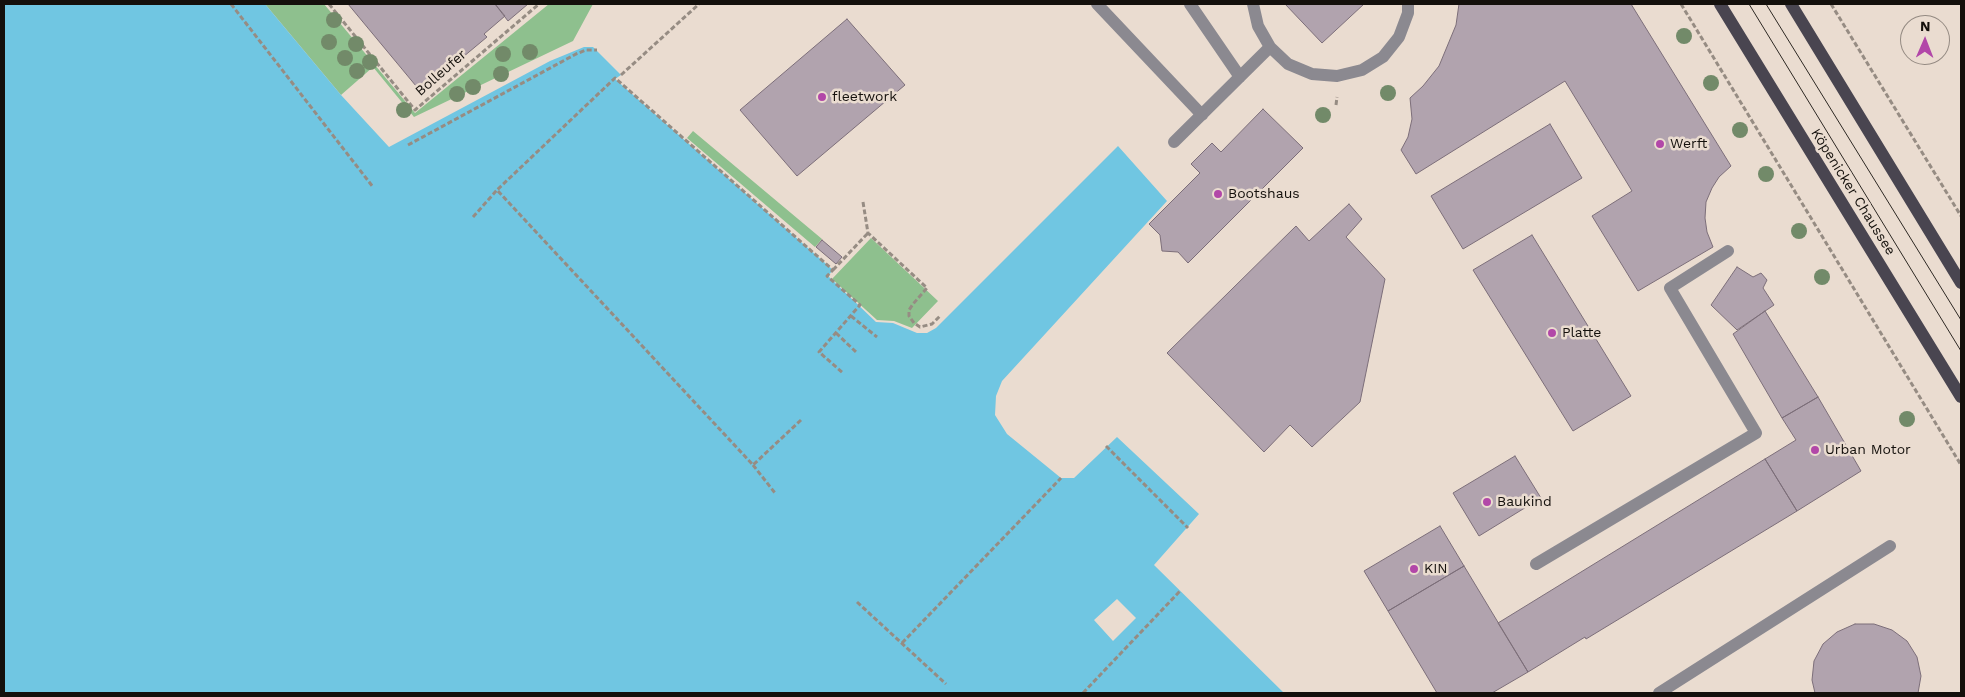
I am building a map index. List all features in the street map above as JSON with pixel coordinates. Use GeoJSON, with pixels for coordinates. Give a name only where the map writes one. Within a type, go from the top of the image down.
{"type":"FeatureCollection","features":[{"type":"Feature","properties":{"kind":"main road","name":"Köpenicker Chaussee"},"geometry":{"type":"LineString","coordinates":[[1720,4],[1961,396]]}},
{"type":"Feature","properties":{"kind":"main road"},"geometry":{"type":"LineString","coordinates":[[1791,4],[1961,283]]}},
{"type":"Feature","properties":{"kind":"street"},"geometry":{"type":"LineString","coordinates":[[1096,4],[1202,115]]}},
{"type":"Feature","properties":{"kind":"street"},"geometry":{"type":"LineString","coordinates":[[1190,4],[1240,77]]}},
{"type":"Feature","properties":{"kind":"street"},"geometry":{"type":"LineString","coordinates":[[1254,4],[1258,26],[1270,47],[1288,64],[1312,74],[1337,76],[1362,70],[1383,57],[1399,37],[1408,13],[1408,4]]}},
{"type":"Feature","properties":{"kind":"street"},"geometry":{"type":"LineString","coordinates":[[1174,142],[1270,47]]}},
{"type":"Feature","properties":{"kind":"street"},"geometry":{"type":"LineString","coordinates":[[1536,564],[1756,433],[1670,288],[1728,251]]}},
{"type":"Feature","properties":{"kind":"street"},"geometry":{"type":"LineString","coordinates":[[1660,693],[1890,546]]}},
{"type":"Feature","properties":{"kind":"path"},"geometry":{"type":"LineString","coordinates":[[231,4],[373,187]]}},
{"type":"Feature","properties":{"kind":"path","name":"Bolleufer"},"geometry":{"type":"LineString","coordinates":[[329,4],[415,110],[540,4]]}},
{"type":"Feature","properties":{"kind":"path"},"geometry":{"type":"LineString","coordinates":[[621,75],[699,4]]}},
{"type":"Feature","properties":{"kind":"path"},"geometry":{"type":"LineString","coordinates":[[1681,4],[1961,465]]}},
{"type":"Feature","properties":{"kind":"path"},"geometry":{"type":"LineString","coordinates":[[1831,4],[1961,216]]}},
{"type":"Feature","properties":{"kind":"path"},"geometry":{"type":"LineString","coordinates":[[408,145],[576,54],[586,50],[597,50]]}},
{"type":"Feature","properties":{"kind":"path"},"geometry":{"type":"LineString","coordinates":[[473,217],[497,190],[615,78],[833,270]]}},
{"type":"Feature","properties":{"kind":"path"},"geometry":{"type":"LineString","coordinates":[[497,190],[753,465],[774,493]]}},
{"type":"Feature","properties":{"kind":"path"},"geometry":{"type":"LineString","coordinates":[[864,202],[868,233],[927,288],[909,310],[909,316],[914,324],[920,327],[932,324],[942,315]]}},
{"type":"Feature","properties":{"kind":"path"},"geometry":{"type":"LineString","coordinates":[[843,373],[819,352],[860,306],[828,276],[868,233]]}},
{"type":"Feature","properties":{"kind":"path"},"geometry":{"type":"LineString","coordinates":[[851,316],[877,337]]}},
{"type":"Feature","properties":{"kind":"path"},"geometry":{"type":"LineString","coordinates":[[836,333],[856,352]]}},
{"type":"Feature","properties":{"kind":"path"},"geometry":{"type":"LineString","coordinates":[[753,465],[801,420]]}},
{"type":"Feature","properties":{"kind":"path"},"geometry":{"type":"LineString","coordinates":[[1106,446],[1188,528]]}},
{"type":"Feature","properties":{"kind":"path"},"geometry":{"type":"LineString","coordinates":[[902,643],[1060,478]]}},
{"type":"Feature","properties":{"kind":"path"},"geometry":{"type":"LineString","coordinates":[[1083,693],[1180,591]]}},
{"type":"Feature","properties":{"kind":"path"},"geometry":{"type":"LineString","coordinates":[[857,602],[946,684]]}},
{"type":"Feature","properties":{"kind":"green space"},"geometry":{"type":"Polygon","coordinates":[[[265,4],[324,4],[415,113],[549,4],[593,4],[573,41],[414,117],[373,67],[341,95],[265,4]]]}},
{"type":"Feature","properties":{"kind":"green space"},"geometry":{"type":"Polygon","coordinates":[[[693,131],[822,239],[815,247],[687,138],[693,131]]]}},
{"type":"Feature","properties":{"kind":"green space"},"geometry":{"type":"Polygon","coordinates":[[[871,238],[938,301],[912,328],[894,321],[877,320],[832,279],[871,238]]]}},
{"type":"Feature","properties":{"kind":"water"},"geometry":{"type":"Polygon","coordinates":[[[4,4],[265,4],[341,95],[389,147],[550,61],[584,47],[593,47],[621,75],[615,79],[833,270],[828,276],[876,322],[893,323],[917,333],[927,333],[936,328],[1118,146],[1167,201],[1002,381],[996,396],[995,415],[1007,434],[1061,478],[1074,478],[1117,437],[1199,514],[1154,565],[1284,693],[4,693],[4,4]],[[1117,599],[1094,620],[1113,641],[1136,618],[1117,599]]]}},
{"type":"Feature","properties":{"kind":"building"},"geometry":{"type":"Polygon","coordinates":[[[348,4],[495,4],[505,16],[484,34],[487,37],[421,92],[348,4]]]}},
{"type":"Feature","properties":{"kind":"building"},"geometry":{"type":"Polygon","coordinates":[[[495,4],[528,4],[508,21],[495,4]]]}},
{"type":"Feature","properties":{"kind":"building"},"geometry":{"type":"Polygon","coordinates":[[[1285,4],[1364,4],[1322,43],[1285,4]]]}},
{"type":"Feature","properties":{"kind":"building","name":"Werft"},"geometry":{"type":"Polygon","coordinates":[[[1459,4],[1631,4],[1731,166],[1719,177],[1706,202],[1705,218],[1707,232],[1713,247],[1638,291],[1592,216],[1632,191],[1565,81],[1416,174],[1401,150],[1408,137],[1412,119],[1410,98],[1423,86],[1439,66],[1456,25],[1459,4]]]}},
{"type":"Feature","properties":{"kind":"building"},"geometry":{"type":"Polygon","coordinates":[[[847,19],[905,85],[797,176],[740,110],[847,19]]]}},
{"type":"Feature","properties":{"kind":"building","name":"Bootshaus"},"geometry":{"type":"Polygon","coordinates":[[[1263,109],[1303,148],[1188,263],[1178,252],[1162,251],[1160,235],[1149,224],[1200,173],[1191,164],[1212,143],[1221,152],[1263,109]]]}},
{"type":"Feature","properties":{"kind":"building"},"geometry":{"type":"Polygon","coordinates":[[[1550,124],[1582,178],[1463,249],[1431,196],[1550,124]]]}},
{"type":"Feature","properties":{"kind":"building"},"geometry":{"type":"Polygon","coordinates":[[[1349,204],[1362,219],[1346,237],[1385,279],[1360,402],[1312,447],[1290,425],[1264,452],[1167,353],[1296,226],[1309,241],[1349,204]]]}},
{"type":"Feature","properties":{"kind":"building","name":"Platte"},"geometry":{"type":"Polygon","coordinates":[[[1532,235],[1631,396],[1573,431],[1473,270],[1532,235]]]}},
{"type":"Feature","properties":{"kind":"building"},"geometry":{"type":"Polygon","coordinates":[[[822,240],[842,257],[836,264],[816,247],[822,240]]]}},
{"type":"Feature","properties":{"kind":"building"},"geometry":{"type":"Polygon","coordinates":[[[1737,267],[1753,277],[1761,273],[1767,280],[1763,288],[1774,305],[1737,330],[1711,305],[1737,267]]]}},
{"type":"Feature","properties":{"kind":"building"},"geometry":{"type":"Polygon","coordinates":[[[1765,311],[1818,397],[1782,418],[1733,334],[1765,311]]]}},
{"type":"Feature","properties":{"kind":"building","name":"Urban Motor"},"geometry":{"type":"Polygon","coordinates":[[[1818,397],[1861,471],[1797,511],[1765,459],[1796,440],[1782,418],[1818,397]]]}},
{"type":"Feature","properties":{"kind":"building"},"geometry":{"type":"Polygon","coordinates":[[[1515,456],[1541,498],[1479,536],[1453,493],[1515,456]]]}},
{"type":"Feature","properties":{"kind":"building"},"geometry":{"type":"Polygon","coordinates":[[[1765,459],[1797,511],[1528,672],[1498,623],[1765,459]]]}},
{"type":"Feature","properties":{"kind":"building"},"geometry":{"type":"Polygon","coordinates":[[[1440,526],[1464,566],[1388,611],[1364,571],[1440,526]]]}},
{"type":"Feature","properties":{"kind":"building"},"geometry":{"type":"Polygon","coordinates":[[[1464,566],[1528,672],[1492,693],[1437,693],[1388,611],[1464,566]]]}},
{"type":"Feature","properties":{"kind":"building"},"geometry":{"type":"Polygon","coordinates":[[[1855,624],[1874,624],[1892,630],[1907,641],[1917,657],[1921,676],[1918,693],[1815,693],[1812,680],[1814,661],[1823,644],[1837,632],[1855,624]]]}},
{"type":"Feature","properties":{"kind":"tram line"},"geometry":{"type":"LineString","coordinates":[[1749,4],[1961,351]]}},
{"type":"Feature","properties":{"kind":"tram line"},"geometry":{"type":"LineString","coordinates":[[1766,4],[1961,320]]}},
{"type":"Feature","properties":{"kind":"place","name":"fleetwork"},"geometry":{"type":"Point","coordinates":[822,97]}},
{"type":"Feature","properties":{"kind":"place","name":"Werft"},"geometry":{"type":"Point","coordinates":[1660,144]}},
{"type":"Feature","properties":{"kind":"place","name":"Bootshaus"},"geometry":{"type":"Point","coordinates":[1218,194]}},
{"type":"Feature","properties":{"kind":"place","name":"Platte"},"geometry":{"type":"Point","coordinates":[1552,333]}},
{"type":"Feature","properties":{"kind":"place","name":"Urban Motor"},"geometry":{"type":"Point","coordinates":[1815,450]}},
{"type":"Feature","properties":{"kind":"place","name":"Baukind"},"geometry":{"type":"Point","coordinates":[1487,502]}},
{"type":"Feature","properties":{"kind":"place","name":"KIN"},"geometry":{"type":"Point","coordinates":[1414,569]}}]}
